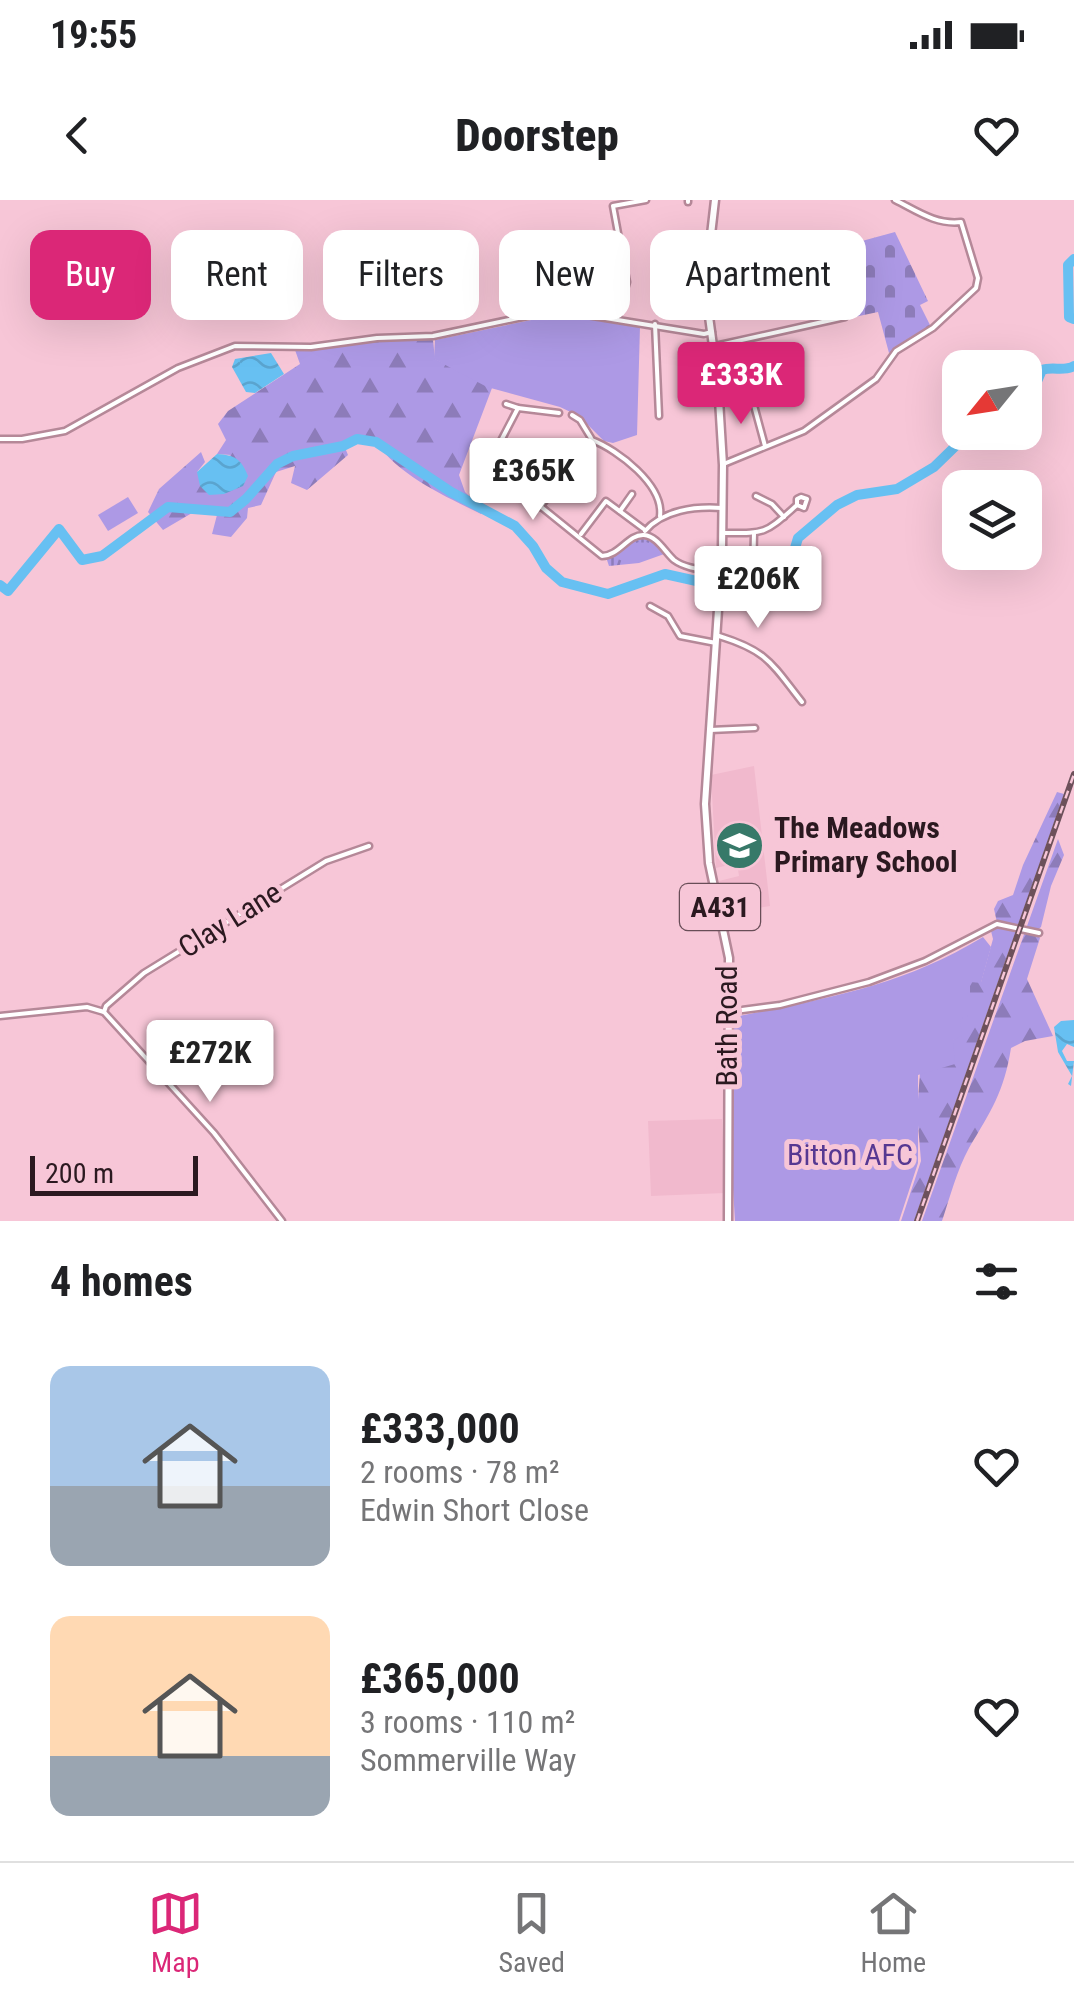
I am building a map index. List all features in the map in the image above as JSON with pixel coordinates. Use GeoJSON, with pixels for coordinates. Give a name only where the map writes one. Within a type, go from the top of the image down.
{"type":"FeatureCollection","features":[{"type":"Feature","properties":{"kind":"main road","name":"A431"},"geometry":{"type":"LineString","coordinates":[[716,200],[705,287],[715,346],[722,464],[721,576]]}},
{"type":"Feature","properties":{"kind":"main road","name":"Bath Road"},"geometry":{"type":"LineString","coordinates":[[721,576],[706,834],[726,934],[728,1221]]}},
{"type":"Feature","properties":{"kind":"street"},"geometry":{"type":"LineString","coordinates":[[617,230],[613,206],[646,200]]}},
{"type":"Feature","properties":{"kind":"street"},"geometry":{"type":"LineString","coordinates":[[722,464],[804,431],[876,380],[896,351],[933,328],[976,288],[978,278],[962,222],[929,218],[896,200]]}},
{"type":"Feature","properties":{"kind":"street"},"geometry":{"type":"LineString","coordinates":[[0,438],[22,439],[66,431],[178,368],[235,346],[310,348],[377,338],[432,336],[508,320]]}},
{"type":"Feature","properties":{"kind":"street"},"geometry":{"type":"LineString","coordinates":[[629,320],[704,334],[712,332]]}},
{"type":"Feature","properties":{"kind":"street"},"geometry":{"type":"LineString","coordinates":[[715,346],[832,320]]}},
{"type":"Feature","properties":{"kind":"street"},"geometry":{"type":"LineString","coordinates":[[654,324],[660,416]]}},
{"type":"Feature","properties":{"kind":"street"},"geometry":{"type":"LineString","coordinates":[[752,398],[765,446]]}},
{"type":"Feature","properties":{"kind":"street"},"geometry":{"type":"LineString","coordinates":[[506,404],[559,413]]}},
{"type":"Feature","properties":{"kind":"street"},"geometry":{"type":"LineString","coordinates":[[518,408],[491,464],[602,556],[610,556],[645,533],[660,516],[662,505],[652,484],[608,446],[592,440],[580,420],[572,415]]}},
{"type":"Feature","properties":{"kind":"street"},"geometry":{"type":"LineString","coordinates":[[540,507],[592,440]]}},
{"type":"Feature","properties":{"kind":"street"},"geometry":{"type":"LineString","coordinates":[[536,452],[542,445],[570,465]]}},
{"type":"Feature","properties":{"kind":"street"},"geometry":{"type":"LineString","coordinates":[[620,512],[632,494]]}},
{"type":"Feature","properties":{"kind":"street"},"geometry":{"type":"LineString","coordinates":[[756,496],[772,504],[784,517]]}},
{"type":"Feature","properties":{"kind":"street"},"geometry":{"type":"LineString","coordinates":[[581,534],[606,501],[680,564],[721,576]]}},
{"type":"Feature","properties":{"kind":"street"},"geometry":{"type":"LineString","coordinates":[[722,533],[754,533],[775,528],[797,506]]}},
{"type":"Feature","properties":{"kind":"street"},"geometry":{"type":"LineString","coordinates":[[660,516],[706,507],[722,508]]}},
{"type":"Feature","properties":{"kind":"street"},"geometry":{"type":"LineString","coordinates":[[753,576],[754,533]]}},
{"type":"Feature","properties":{"kind":"street"},"geometry":{"type":"LineString","coordinates":[[650,606],[668,616],[680,636],[751,646],[802,702]]}},
{"type":"Feature","properties":{"kind":"street"},"geometry":{"type":"LineString","coordinates":[[710,730],[756,728]]}},
{"type":"Feature","properties":{"kind":"street","name":"Clay Lane"},"geometry":{"type":"LineString","coordinates":[[104,1012],[144,972],[326,862],[370,846]]}},
{"type":"Feature","properties":{"kind":"street"},"geometry":{"type":"LineString","coordinates":[[727,1012],[780,1004],[869,982],[938,955],[997,924],[1040,933]]}},
{"type":"Feature","properties":{"kind":"street"},"geometry":{"type":"LineString","coordinates":[[0,1016],[87,1007],[104,1012],[214,1134],[282,1221]]}},
{"type":"Feature","properties":{"kind":"shaded area","name":"The Meadows Primary School"},"geometry":{"type":"Polygon","coordinates":[[[754,766],[770,906],[728,913],[719,881],[739,876],[737,863],[716,868],[711,775],[754,766]]]}},
{"type":"Feature","properties":{"kind":"shaded area"},"geometry":{"type":"Polygon","coordinates":[[[722,1119],[725,1193],[651,1196],[648,1121],[722,1119]]]}},
{"type":"Feature","properties":{"kind":"green space"},"geometry":{"type":"Polygon","coordinates":[[[895,232],[928,301],[920,305],[931,327],[889,353],[878,312],[866,315],[866,240],[895,232]]]}},
{"type":"Feature","properties":{"kind":"green space"},"geometry":{"type":"Polygon","coordinates":[[[532,320],[604,320],[640,326],[637,435],[613,443],[604,441],[579,416],[560,407],[487,387],[434,359],[435,340],[532,320]]]}},
{"type":"Feature","properties":{"kind":"green space"},"geometry":{"type":"Polygon","coordinates":[[[433,340],[435,359],[492,388],[459,475],[465,492],[483,510],[481,514],[410,475],[376,442],[357,439],[344,445],[348,455],[307,490],[291,483],[295,466],[276,472],[261,505],[248,508],[247,518],[231,537],[212,534],[217,515],[192,513],[163,530],[148,512],[159,489],[201,452],[205,462],[197,472],[231,455],[217,454],[226,440],[218,424],[228,411],[300,364],[295,350],[377,341],[433,340]]]}},
{"type":"Feature","properties":{"kind":"green space"},"geometry":{"type":"Polygon","coordinates":[[[128,497],[138,513],[108,531],[98,515],[128,497]]]}},
{"type":"Feature","properties":{"kind":"green space"},"geometry":{"type":"Polygon","coordinates":[[[641,531],[649,533],[667,553],[639,563],[609,566],[606,557],[641,531]]]}},
{"type":"Feature","properties":{"kind":"green space"},"geometry":{"type":"Polygon","coordinates":[[[1057,792],[1064,794],[914,1221],[901,1221],[921,1161],[917,1113],[920,1072],[953,1040],[970,982],[981,982],[993,939],[991,931],[998,927],[994,909],[998,901],[1013,895],[1057,792]]]}},
{"type":"Feature","properties":{"kind":"green space"},"geometry":{"type":"Polygon","coordinates":[[[1058,839],[1064,855],[1041,927],[1035,932],[1040,938],[1027,979],[1053,1036],[1011,1048],[1000,1089],[965,1156],[942,1221],[922,1221],[1058,839]]]}},
{"type":"Feature","properties":{"kind":"green space","name":"Bitton AFC"},"geometry":{"type":"Polygon","coordinates":[[[983,937],[991,947],[981,983],[970,982],[970,1015],[960,1019],[962,1036],[953,1040],[955,1064],[918,1075],[918,1163],[899,1221],[735,1221],[731,1156],[734,1017],[862,989],[922,968],[983,937]]]}},
{"type":"Feature","properties":{"kind":"water"},"geometry":{"type":"Polygon","coordinates":[[[271,353],[284,374],[255,393],[246,392],[232,367],[235,359],[271,353]]]}},
{"type":"Feature","properties":{"kind":"water"},"geometry":{"type":"Polygon","coordinates":[[[217,454],[237,459],[248,476],[243,486],[209,495],[200,486],[197,472],[217,454]]]}},
{"type":"Feature","properties":{"kind":"water"},"geometry":{"type":"Polygon","coordinates":[[[1074,1020],[1074,1047],[1067,1044],[1062,1051],[1067,1061],[1074,1061],[1071,1086],[1068,1084],[1072,1076],[1058,1052],[1054,1027],[1061,1021],[1074,1020]]]}},
{"type":"Feature","properties":{"kind":"waterway"},"geometry":{"type":"LineString","coordinates":[[1074,259],[1068,265],[1069,317],[1074,319]]}},
{"type":"Feature","properties":{"kind":"waterway"},"geometry":{"type":"LineString","coordinates":[[1042,370],[1074,366]]}},
{"type":"Feature","properties":{"kind":"waterway"},"geometry":{"type":"LineString","coordinates":[[0,585],[8,591],[59,529],[82,560],[102,556],[168,507],[230,512],[277,464],[357,439],[376,442],[451,492],[515,526],[546,568],[562,582],[608,594],[665,574],[728,588],[759,590],[777,584],[787,575],[798,538],[837,505],[857,495],[897,489],[934,467],[951,450]]}},
{"type":"Feature","properties":{"kind":"railway"},"geometry":{"type":"LineString","coordinates":[[917,1221],[1074,774]]}},
{"type":"Feature","properties":{"kind":"place","name":"The Meadows Primary School"},"geometry":{"type":"Point","coordinates":[739,845]}}]}
